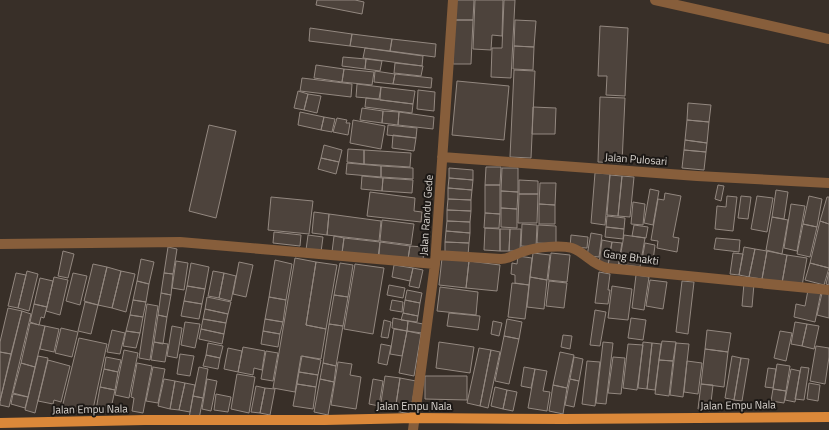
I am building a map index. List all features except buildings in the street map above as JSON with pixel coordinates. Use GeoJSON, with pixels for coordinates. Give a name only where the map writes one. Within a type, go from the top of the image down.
{"type":"FeatureCollection","features":[{"type":"Feature","properties":{"kind":"main road","name":"Jalan Empu Nala"},"geometry":{"type":"LineString","coordinates":[[0,423],[145,420],[325,420],[414,418],[563,419],[829,417]]}},
{"type":"Feature","properties":{"kind":"street","name":"Jalan Randu Gede"},"geometry":{"type":"LineString","coordinates":[[413,430],[436,260],[453,0]]}},
{"type":"Feature","properties":{"kind":"street"},"geometry":{"type":"LineString","coordinates":[[655,0],[829,39]]}},
{"type":"Feature","properties":{"kind":"street","name":"Jalan Pulosari"},"geometry":{"type":"LineString","coordinates":[[442,157],[829,184]]}},
{"type":"Feature","properties":{"kind":"street","name":"Gang Bhakti"},"geometry":{"type":"LineString","coordinates":[[0,244],[180,242],[436,260],[501,259],[509,258],[530,249],[570,248],[580,252],[598,266],[607,268],[829,290]]}}]}
